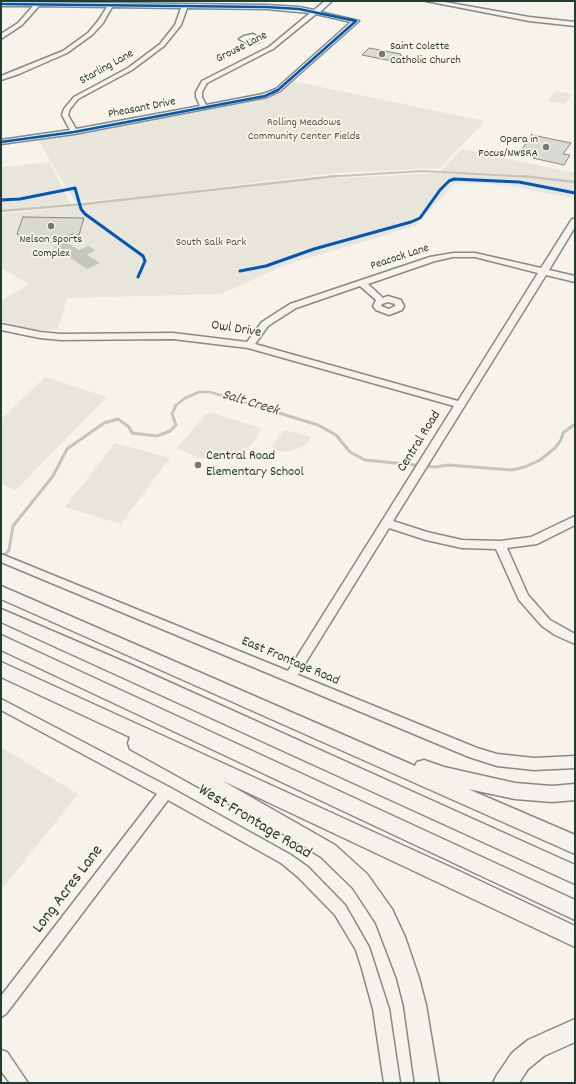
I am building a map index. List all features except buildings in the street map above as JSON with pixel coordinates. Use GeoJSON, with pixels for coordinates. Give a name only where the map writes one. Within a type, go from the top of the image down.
{"type":"FeatureCollection","features":[{"type":"Feature","properties":{"kind":"highway"},"geometry":{"type":"LineString","coordinates":[[1,592],[575,845]]}},
{"type":"Feature","properties":{"kind":"highway"},"geometry":{"type":"LineString","coordinates":[[1,615],[121,668],[575,875]]}},
{"type":"Feature","properties":{"kind":"highway"},"geometry":{"type":"LineString","coordinates":[[1,642],[575,910]]}},
{"type":"Feature","properties":{"kind":"highway"},"geometry":{"type":"LineString","coordinates":[[1,669],[452,878],[575,937]]}},
{"type":"Feature","properties":{"kind":"highway"},"geometry":{"type":"LineString","coordinates":[[25,681],[301,834],[328,851],[360,881],[384,916],[394,937],[408,978],[415,1005],[427,1083]]}},
{"type":"Feature","properties":{"kind":"highway"},"geometry":{"type":"LineString","coordinates":[[281,716],[368,746],[443,775],[515,792],[552,794],[575,792]]}},
{"type":"Feature","properties":{"kind":"highway"},"geometry":{"type":"LineString","coordinates":[[505,1083],[520,1061],[536,1048],[575,1030]]}},
{"type":"Feature","properties":{"kind":"street","name":"Grouse Lane"},"geometry":{"type":"LineString","coordinates":[[204,107],[199,97],[199,92],[204,82],[211,76],[260,53],[266,42],[315,12],[329,1]]}},
{"type":"Feature","properties":{"kind":"street"},"geometry":{"type":"LineString","coordinates":[[429,1],[530,19],[575,24]]}},
{"type":"Feature","properties":{"kind":"street"},"geometry":{"type":"LineString","coordinates":[[1,4],[266,7],[315,12]]}},
{"type":"Feature","properties":{"kind":"street"},"geometry":{"type":"LineString","coordinates":[[1,37],[20,24],[36,5]]}},
{"type":"Feature","properties":{"kind":"street"},"geometry":{"type":"LineString","coordinates":[[1,78],[17,73],[66,52],[90,34],[102,22],[110,6]]}},
{"type":"Feature","properties":{"kind":"street","name":"Starling Lane"},"geometry":{"type":"LineString","coordinates":[[74,132],[65,115],[67,109],[76,98],[130,69],[162,45],[178,25],[185,6]]}},
{"type":"Feature","properties":{"kind":"street","name":"Pheasant Drive"},"geometry":{"type":"LineString","coordinates":[[1,142],[74,132],[265,96],[278,90],[355,24],[356,21],[315,12]]}},
{"type":"Feature","properties":{"kind":"street","name":"Central Road"},"geometry":{"type":"LineString","coordinates":[[290,678],[575,221]]}},
{"type":"Feature","properties":{"kind":"street","name":"Peacock Lane"},"geometry":{"type":"LineString","coordinates":[[249,345],[265,324],[283,311],[293,306],[432,260],[461,254],[475,255],[575,279]]}},
{"type":"Feature","properties":{"kind":"street"},"geometry":{"type":"LineString","coordinates":[[362,283],[381,300]]}},
{"type":"Feature","properties":{"kind":"street","name":"Owl Drive"},"geometry":{"type":"LineString","coordinates":[[1,327],[40,335],[61,337],[173,336],[249,345],[460,405]]}},
{"type":"Feature","properties":{"kind":"street"},"geometry":{"type":"LineString","coordinates":[[386,523],[426,536],[455,543],[500,545],[533,540],[575,520]]}},
{"type":"Feature","properties":{"kind":"street"},"geometry":{"type":"LineString","coordinates":[[500,545],[523,597],[546,623],[575,639]]}},
{"type":"Feature","properties":{"kind":"street","name":"East Frontage Road"},"geometry":{"type":"LineString","coordinates":[[1,558],[457,747],[486,757],[534,764],[575,762]]}},
{"type":"Feature","properties":{"kind":"street","name":"West Frontage Road"},"geometry":{"type":"LineString","coordinates":[[1,704],[166,792],[286,859],[303,872],[340,910],[362,947],[370,969],[381,1009],[392,1083]]}},
{"type":"Feature","properties":{"kind":"street","name":"Long Acres Lane"},"geometry":{"type":"LineString","coordinates":[[1,1009],[166,792]]}},
{"type":"Feature","properties":{"kind":"street"},"geometry":{"type":"LineString","coordinates":[[1,1058],[20,1083]]}},
{"type":"Feature","properties":{"kind":"green space","name":"Rolling Meadows Community Center Fields"},"geometry":{"type":"Polygon","coordinates":[[[292,81],[485,121],[440,168],[336,173],[135,197],[75,202],[38,140],[276,94],[292,81]]]}},
{"type":"Feature","properties":{"kind":"green space"},"geometry":{"type":"Polygon","coordinates":[[[555,91],[572,94],[565,104],[548,101],[555,91]]]}},
{"type":"Feature","properties":{"kind":"green space","name":"South Salk Park"},"geometry":{"type":"Polygon","coordinates":[[[462,149],[575,173],[575,199],[516,187],[481,183],[454,184],[415,226],[285,265],[221,294],[67,298],[58,329],[34,331],[1,321],[1,301],[29,284],[1,268],[1,214],[325,179],[439,173],[462,149]]]}},
{"type":"Feature","properties":{"kind":"green space"},"geometry":{"type":"Polygon","coordinates":[[[50,162],[70,203],[1,210],[1,167],[50,162]]]}},
{"type":"Feature","properties":{"kind":"green space"},"geometry":{"type":"Polygon","coordinates":[[[45,377],[107,397],[16,490],[1,484],[1,419],[45,377]]]}},
{"type":"Feature","properties":{"kind":"green space"},"geometry":{"type":"Polygon","coordinates":[[[212,413],[262,428],[252,444],[239,455],[219,460],[198,458],[177,448],[206,414],[212,413]]]}},
{"type":"Feature","properties":{"kind":"green space"},"geometry":{"type":"Polygon","coordinates":[[[284,430],[311,437],[306,445],[288,452],[273,450],[271,446],[284,430]]]}},
{"type":"Feature","properties":{"kind":"green space"},"geometry":{"type":"Polygon","coordinates":[[[115,443],[170,458],[121,524],[65,507],[115,443]]]}},
{"type":"Feature","properties":{"kind":"green space"},"geometry":{"type":"Polygon","coordinates":[[[1,747],[78,794],[1,890],[1,747]]]}},
{"type":"Feature","properties":{"kind":"shaded area"},"geometry":{"type":"Polygon","coordinates":[[[66,242],[79,250],[88,246],[95,250],[87,255],[100,263],[87,269],[54,247],[66,242]]]}},
{"type":"Feature","properties":{"kind":"waterway"},"geometry":{"type":"LineString","coordinates":[[333,176],[423,171],[531,177]]}},
{"type":"Feature","properties":{"kind":"waterway"},"geometry":{"type":"LineString","coordinates":[[1,211],[84,204],[333,176]]}},
{"type":"Feature","properties":{"kind":"waterway"},"geometry":{"type":"LineString","coordinates":[[324,177],[333,176]]}},
{"type":"Feature","properties":{"kind":"waterway"},"geometry":{"type":"LineString","coordinates":[[333,176],[337,176]]}},
{"type":"Feature","properties":{"kind":"waterway"},"geometry":{"type":"LineString","coordinates":[[522,176],[531,177]]}},
{"type":"Feature","properties":{"kind":"waterway"},"geometry":{"type":"LineString","coordinates":[[531,177],[575,182]]}},
{"type":"Feature","properties":{"kind":"waterway","name":"Salt Creek"},"geometry":{"type":"LineString","coordinates":[[176,405],[185,398],[199,392],[210,392],[256,406]]}},
{"type":"Feature","properties":{"kind":"waterway","name":"Salt Creek"},"geometry":{"type":"LineString","coordinates":[[1,560],[9,550],[13,526],[53,476],[67,449],[104,423],[118,419],[129,427],[132,433],[157,436],[170,431],[176,425],[172,414],[176,405]]}},
{"type":"Feature","properties":{"kind":"waterway","name":"Salt Creek"},"geometry":{"type":"LineString","coordinates":[[253,405],[318,425],[336,435],[350,452],[365,460],[435,467],[448,465],[512,470],[525,467],[540,460],[555,448],[561,440],[563,433],[575,424]]}},
{"type":"Feature","properties":{"kind":"cycle path"},"geometry":{"type":"LineString","coordinates":[[1,4],[266,7],[299,9],[356,21],[278,90],[265,96],[74,132],[1,142]]}},
{"type":"Feature","properties":{"kind":"cycle path"},"geometry":{"type":"LineString","coordinates":[[240,271],[266,266],[314,249],[411,222],[420,218],[440,190],[449,181],[454,179],[519,182],[575,193]]}},
{"type":"Feature","properties":{"kind":"cycle path"},"geometry":{"type":"LineString","coordinates":[[1,200],[20,199],[75,188],[81,209],[85,214],[143,256],[145,261],[138,277]]}},
{"type":"Feature","properties":{"kind":"place","name":"Saint Colette Catholic Church"},"geometry":{"type":"Point","coordinates":[382,54]}},
{"type":"Feature","properties":{"kind":"place","name":"Opera in Focus/NWSRA"},"geometry":{"type":"Point","coordinates":[546,147]}},
{"type":"Feature","properties":{"kind":"place","name":"Nelson Sports Complex"},"geometry":{"type":"Point","coordinates":[51,226]}},
{"type":"Feature","properties":{"kind":"place","name":"Central Road Elementary School"},"geometry":{"type":"Point","coordinates":[198,465]}}]}
